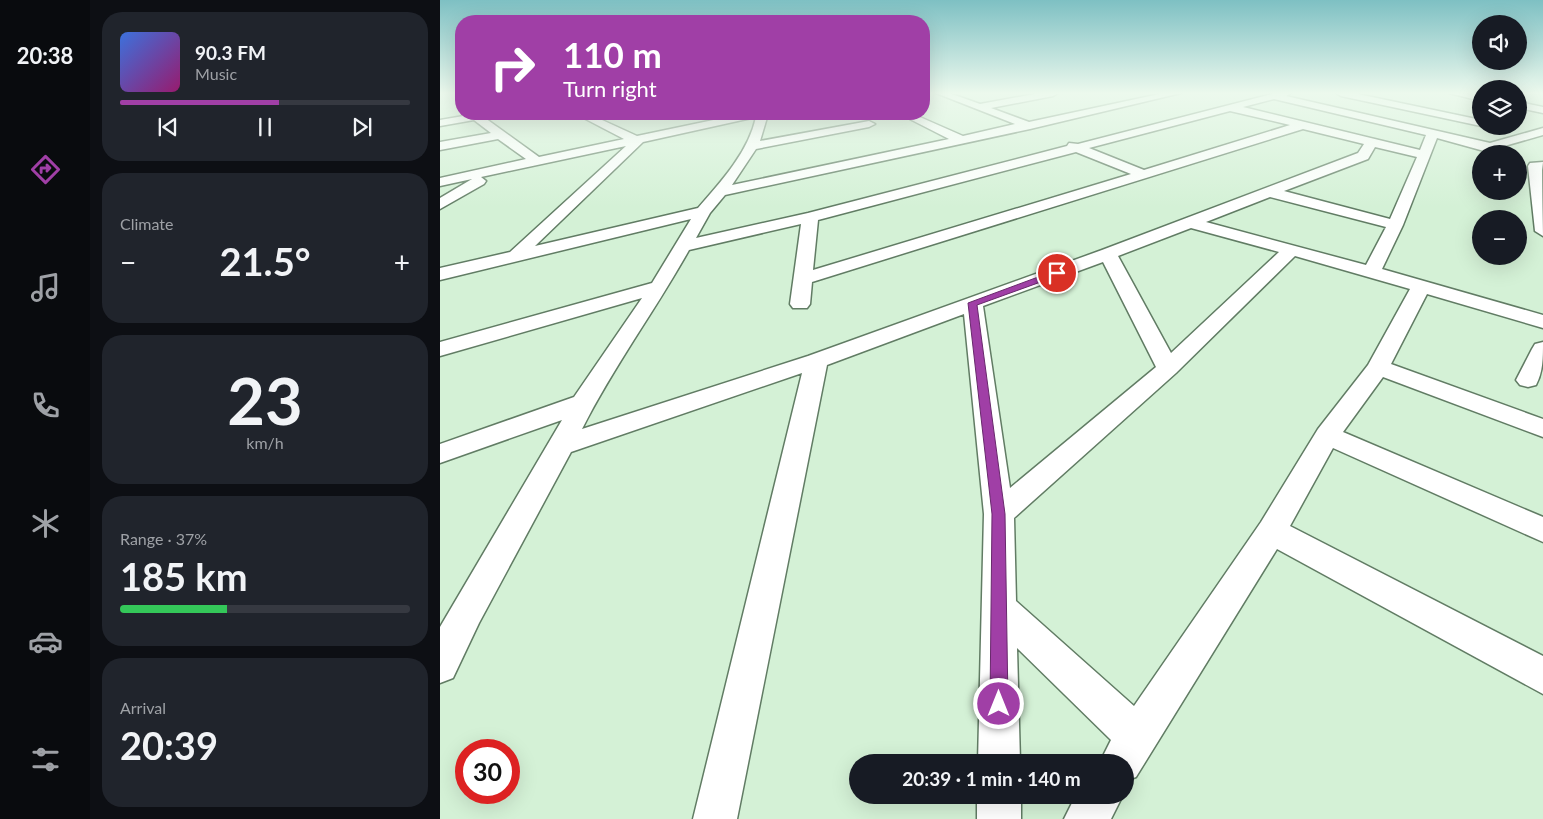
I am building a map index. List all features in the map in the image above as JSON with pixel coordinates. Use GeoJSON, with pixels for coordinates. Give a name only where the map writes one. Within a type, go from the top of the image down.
{"type":"FeatureCollection","features":[{"type":"Feature","properties":{"kind":"street"},"geometry":{"type":"LineString","coordinates":[[494,131],[538,162]]}},
{"type":"Feature","properties":{"kind":"street"},"geometry":{"type":"LineString","coordinates":[[619,131],[638,140]]}},
{"type":"Feature","properties":{"kind":"street"},"geometry":{"type":"LineString","coordinates":[[440,182],[678,131]]}},
{"type":"Feature","properties":{"kind":"street"},"geometry":{"type":"LineString","coordinates":[[440,665],[453,617],[561,446],[583,403],[659,287],[703,211],[720,192],[752,146],[757,131]]}},
{"type":"Feature","properties":{"kind":"street"},"geometry":{"type":"LineString","coordinates":[[752,146],[831,131]]}},
{"type":"Feature","properties":{"kind":"street"},"geometry":{"type":"LineString","coordinates":[[943,131],[960,139]]}},
{"type":"Feature","properties":{"kind":"street"},"geometry":{"type":"LineString","coordinates":[[720,192],[997,131]]}},
{"type":"Feature","properties":{"kind":"street"},"geometry":{"type":"LineString","coordinates":[[1040,131],[1044,133]]}},
{"type":"Feature","properties":{"kind":"street"},"geometry":{"type":"LineString","coordinates":[[684,246],[810,217],[1139,131]]}},
{"type":"Feature","properties":{"kind":"street"},"geometry":{"type":"LineString","coordinates":[[803,279],[1282,131]]}},
{"type":"Feature","properties":{"kind":"street"},"geometry":{"type":"LineString","coordinates":[[1327,131],[1424,155]]}},
{"type":"Feature","properties":{"kind":"street"},"geometry":{"type":"LineString","coordinates":[[1426,131],[1482,145]]}},
{"type":"Feature","properties":{"kind":"street"},"geometry":{"type":"LineString","coordinates":[[1372,272],[1395,224],[1433,133]]}},
{"type":"Feature","properties":{"kind":"street"},"geometry":{"type":"LineString","coordinates":[[1497,145],[1538,133]]}},
{"type":"Feature","properties":{"kind":"street"},"geometry":{"type":"LineString","coordinates":[[440,146],[499,135]]}},
{"type":"Feature","properties":{"kind":"street"},"geometry":{"type":"LineString","coordinates":[[516,255],[638,140]]}},
{"type":"Feature","properties":{"kind":"street"},"geometry":{"type":"LineString","coordinates":[[1060,140],[1143,174]]}},
{"type":"Feature","properties":{"kind":"street"},"geometry":{"type":"LineString","coordinates":[[561,446],[816,361],[1108,254],[1363,156],[1371,142]]}},
{"type":"Feature","properties":{"kind":"street"},"geometry":{"type":"LineString","coordinates":[[1527,162],[1539,166],[1542,222]]}},
{"type":"Feature","properties":{"kind":"street"},"geometry":{"type":"LineString","coordinates":[[440,204],[495,171]]}},
{"type":"Feature","properties":{"kind":"street"},"geometry":{"type":"LineString","coordinates":[[1269,192],[1395,224]]}},
{"type":"Feature","properties":{"kind":"street"},"geometry":{"type":"LineString","coordinates":[[440,274],[703,211]]}},
{"type":"Feature","properties":{"kind":"street"},"geometry":{"type":"LineString","coordinates":[[800,304],[810,217]]}},
{"type":"Feature","properties":{"kind":"street"},"geometry":{"type":"LineString","coordinates":[[1189,222],[1372,272],[1543,322]]}},
{"type":"Feature","properties":{"kind":"street"},"geometry":{"type":"LineString","coordinates":[[999,514],[1168,368],[1291,250]]}},
{"type":"Feature","properties":{"kind":"street"},"geometry":{"type":"LineString","coordinates":[[1108,254],[1168,368]]}},
{"type":"Feature","properties":{"kind":"street"},"geometry":{"type":"LineString","coordinates":[[440,350],[659,287]]}},
{"type":"Feature","properties":{"kind":"street"},"geometry":{"type":"LineString","coordinates":[[999,608],[1129,749],[1154,714],[1272,531],[1327,436],[1378,367],[1421,287]]}},
{"type":"Feature","properties":{"kind":"street"},"geometry":{"type":"LineString","coordinates":[[973,303],[999,514],[999,754]]}},
{"type":"Feature","properties":{"kind":"street"},"geometry":{"type":"LineString","coordinates":[[1528,380],[1543,349]]}},
{"type":"Feature","properties":{"kind":"street"},"geometry":{"type":"LineString","coordinates":[[715,819],[816,361]]}},
{"type":"Feature","properties":{"kind":"street"},"geometry":{"type":"LineString","coordinates":[[1378,367],[1543,428]]}},
{"type":"Feature","properties":{"kind":"street"},"geometry":{"type":"LineString","coordinates":[[440,454],[583,403]]}},
{"type":"Feature","properties":{"kind":"street"},"geometry":{"type":"LineString","coordinates":[[1327,436],[1543,530]]}},
{"type":"Feature","properties":{"kind":"street"},"geometry":{"type":"LineString","coordinates":[[1272,531],[1543,676]]}},
{"type":"Feature","properties":{"kind":"street"},"geometry":{"type":"LineString","coordinates":[[999,804],[999,819]]}},
{"type":"Feature","properties":{"kind":"street"},"geometry":{"type":"LineString","coordinates":[[1086,819],[1095,804]]}},
{"type":"Feature","properties":{"kind":"route"},"geometry":{"type":"LineString","coordinates":[[999,704],[999,514],[973,303],[1057,273]]}}]}
